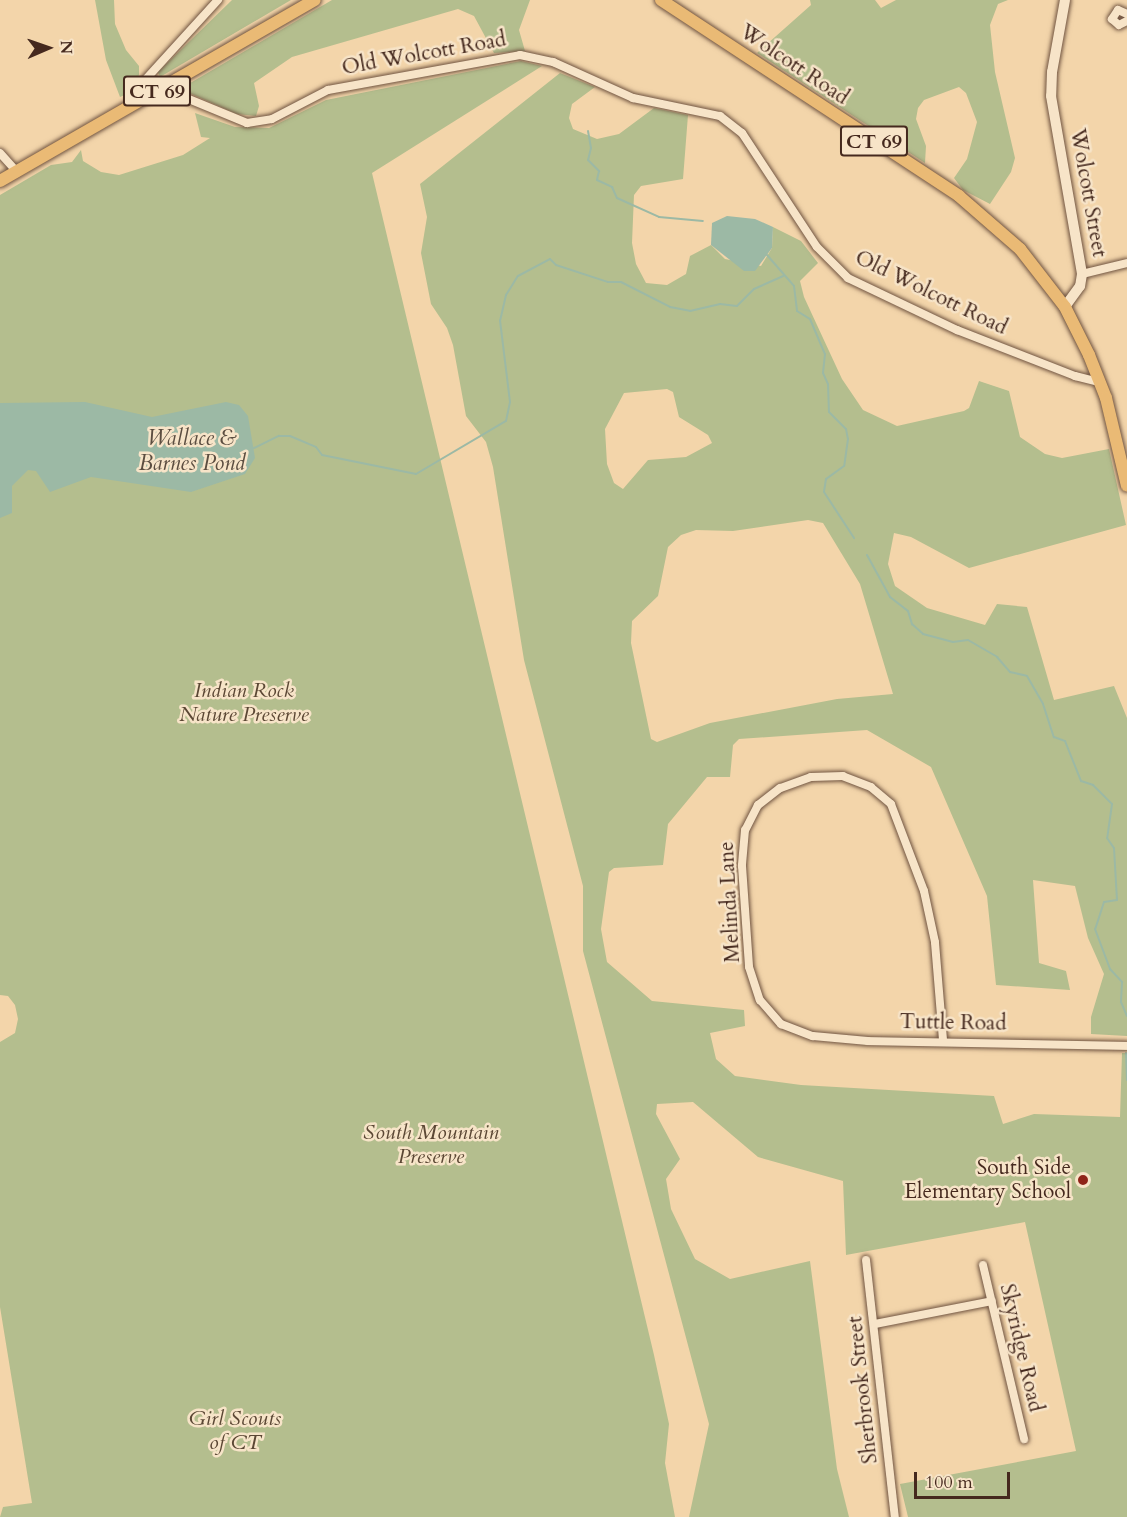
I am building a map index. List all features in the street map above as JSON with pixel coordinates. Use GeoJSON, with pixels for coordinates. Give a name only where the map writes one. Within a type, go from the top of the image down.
{"type":"FeatureCollection","features":[{"type":"Feature","properties":{"kind":"main road","name":"CT 69"},"geometry":{"type":"LineString","coordinates":[[0,181],[315,0]]}},
{"type":"Feature","properties":{"kind":"main road","name":"Wolcott Road"},"geometry":{"type":"LineString","coordinates":[[660,0],[959,196],[1020,249],[1065,307]]}},
{"type":"Feature","properties":{"kind":"main road","name":"Wolcott Street"},"geometry":{"type":"LineString","coordinates":[[1065,0],[1052,72],[1052,96],[1082,274],[1080,286],[1065,307]]}},
{"type":"Feature","properties":{"kind":"main road","name":"CT 69"},"geometry":{"type":"LineString","coordinates":[[1065,307],[1100,381],[1127,486]]}},
{"type":"Feature","properties":{"kind":"street"},"geometry":{"type":"LineString","coordinates":[[129,107],[135,90],[218,0]]}},
{"type":"Feature","properties":{"kind":"street"},"geometry":{"type":"LineString","coordinates":[[1127,14],[1118,10],[1112,19],[1119,26],[1127,21]]}},
{"type":"Feature","properties":{"kind":"street","name":"Old Wolcott Road"},"geometry":{"type":"LineString","coordinates":[[162,88],[247,123],[272,119],[328,90],[520,55],[553,62],[633,98],[720,116],[742,133],[817,247],[848,278],[957,330],[1075,376],[1100,381]]}},
{"type":"Feature","properties":{"kind":"street"},"geometry":{"type":"LineString","coordinates":[[0,153],[16,171]]}},
{"type":"Feature","properties":{"kind":"street"},"geometry":{"type":"LineString","coordinates":[[1082,274],[1127,263]]}},
{"type":"Feature","properties":{"kind":"street","name":"Melinda Lane"},"geometry":{"type":"LineString","coordinates":[[781,1024],[760,1000],[749,967],[742,866],[745,830],[758,805],[780,788],[812,777],[843,776],[871,787],[891,804],[906,838],[935,942],[943,1040]]}},
{"type":"Feature","properties":{"kind":"street","name":"Tuttle Road"},"geometry":{"type":"LineString","coordinates":[[781,1024],[813,1036],[868,1041],[943,1040],[1127,1046]]}},
{"type":"Feature","properties":{"kind":"street","name":"Sherbrook Street"},"geometry":{"type":"LineString","coordinates":[[866,1260],[895,1517]]}},
{"type":"Feature","properties":{"kind":"street","name":"Skyridge Road"},"geometry":{"type":"LineString","coordinates":[[983,1265],[1024,1439]]}},
{"type":"Feature","properties":{"kind":"street"},"geometry":{"type":"LineString","coordinates":[[875,1324],[992,1301]]}},
{"type":"Feature","properties":{"kind":"green space"},"geometry":{"type":"Polygon","coordinates":[[[95,0],[114,0],[115,24],[126,50],[139,66],[139,75],[127,94],[120,97],[106,60],[95,0]]]}},
{"type":"Feature","properties":{"kind":"green space"},"geometry":{"type":"Polygon","coordinates":[[[232,0],[291,0],[160,77],[158,72],[232,0]]]}},
{"type":"Feature","properties":{"kind":"green space"},"geometry":{"type":"Polygon","coordinates":[[[332,0],[530,0],[519,30],[525,51],[494,53],[474,16],[458,9],[292,57],[254,83],[259,106],[256,116],[237,114],[180,89],[332,0]]]}},
{"type":"Feature","properties":{"kind":"green space"},"geometry":{"type":"Polygon","coordinates":[[[810,0],[875,0],[881,8],[896,0],[1008,0],[998,4],[990,25],[995,72],[1015,158],[1011,172],[990,204],[963,190],[954,178],[967,159],[977,122],[966,93],[959,87],[924,100],[918,108],[916,119],[926,146],[925,163],[757,53],[811,5],[810,0]]]}},
{"type":"Feature","properties":{"kind":"green space"},"geometry":{"type":"Polygon","coordinates":[[[521,61],[542,66],[372,173],[654,1355],[669,1424],[665,1463],[675,1517],[0,1517],[3,1507],[32,1503],[0,1307],[0,1042],[15,1033],[18,1019],[15,1005],[8,996],[0,995],[0,195],[51,165],[72,162],[81,150],[83,161],[101,172],[119,175],[183,155],[210,138],[201,137],[195,113],[235,127],[269,128],[326,100],[521,61]]]}},
{"type":"Feature","properties":{"kind":"green space"},"geometry":{"type":"Polygon","coordinates":[[[560,73],[595,87],[572,104],[569,118],[573,129],[597,139],[619,134],[654,108],[688,115],[683,179],[641,186],[634,195],[632,243],[636,264],[646,283],[667,285],[686,274],[690,256],[711,245],[725,259],[761,266],[772,248],[773,227],[801,241],[818,263],[800,281],[804,297],[842,379],[863,410],[897,426],[964,411],[969,408],[979,381],[1009,391],[1020,437],[1045,454],[1062,458],[1109,449],[1126,525],[969,568],[911,537],[894,533],[888,564],[895,586],[927,608],[985,625],[997,604],[1027,607],[1054,700],[1114,686],[1127,718],[1127,1036],[1091,1034],[1091,1017],[1104,974],[1088,938],[1075,886],[1033,880],[1039,963],[1066,971],[1070,990],[996,985],[987,896],[931,767],[867,730],[739,739],[733,745],[730,777],[707,777],[668,824],[663,865],[614,868],[609,872],[601,929],[607,962],[652,1001],[744,1010],[745,1026],[710,1033],[716,1059],[735,1076],[801,1085],[994,1096],[1003,1124],[1034,1114],[1120,1117],[1122,1053],[1127,1053],[1127,1517],[908,1517],[900,1484],[1076,1451],[1025,1222],[846,1255],[843,1181],[758,1157],[693,1102],[657,1104],[656,1114],[680,1159],[666,1179],[671,1209],[695,1259],[730,1279],[810,1261],[837,1469],[849,1517],[689,1517],[709,1424],[583,951],[583,886],[524,660],[493,467],[486,442],[466,416],[453,345],[447,328],[431,304],[421,253],[427,217],[420,184],[560,73]],[[667,389],[624,393],[605,429],[607,464],[614,483],[623,489],[648,460],[686,457],[712,443],[708,435],[679,417],[673,392],[667,389]],[[808,520],[733,531],[696,530],[681,535],[668,547],[658,596],[632,621],[631,643],[651,739],[657,742],[710,723],[837,699],[893,694],[860,584],[823,523],[808,520]]]}},
{"type":"Feature","properties":{"kind":"water"},"geometry":{"type":"Polygon","coordinates":[[[727,216],[755,219],[773,227],[772,248],[755,271],[744,271],[711,245],[712,223],[727,216]]]}},
{"type":"Feature","properties":{"kind":"water","name":"Wallace & Barnes Pond"},"geometry":{"type":"Polygon","coordinates":[[[85,402],[152,417],[226,402],[239,405],[248,416],[255,458],[245,474],[191,492],[91,477],[50,492],[36,471],[28,470],[12,486],[12,513],[0,518],[0,403],[85,402]]]}},
{"type":"Feature","properties":{"kind":"waterway"},"geometry":{"type":"LineString","coordinates":[[588,131],[591,148],[588,160],[599,171],[597,180],[612,187],[617,198],[659,217],[703,221]]}},
{"type":"Feature","properties":{"kind":"waterway"},"geometry":{"type":"LineString","coordinates":[[767,255],[794,286],[797,311],[810,319],[825,354],[823,373],[828,384],[829,412],[846,429],[848,439],[844,466],[826,479],[824,492],[854,538]]}},
{"type":"Feature","properties":{"kind":"waterway"},"geometry":{"type":"LineString","coordinates":[[254,448],[279,436],[290,436],[316,447],[322,455],[416,474],[506,421],[510,402],[500,321],[506,295],[518,276],[550,259],[556,265],[608,282],[621,282],[670,307],[690,311],[720,304],[737,306],[754,289],[783,276]]}},
{"type":"Feature","properties":{"kind":"waterway"},"geometry":{"type":"LineString","coordinates":[[867,555],[890,597],[908,611],[912,624],[923,634],[953,642],[968,640],[997,657],[1010,672],[1027,676],[1043,704],[1054,737],[1065,741],[1081,781],[1093,785],[1112,804],[1107,838],[1114,848],[1117,900],[1104,902],[1095,929],[1110,969],[1122,982],[1121,1002],[1127,1016]]}},
{"type":"Feature","properties":{"kind":"waterway"},"geometry":{"type":"LineString","coordinates":[[1126,1053],[1127,1080]]}},
{"type":"Feature","properties":{"kind":"place","name":"South Side Elementary School"},"geometry":{"type":"Point","coordinates":[1083,1180]}},
{"type":"Feature","properties":{"kind":"park label","name":"Indian Rock Nature Preserve"},"geometry":{"type":"Point","coordinates":[244,703]}},
{"type":"Feature","properties":{"kind":"park label","name":"South Mountain Preserve"},"geometry":{"type":"Point","coordinates":[431,1145]}},
{"type":"Feature","properties":{"kind":"park label","name":"Girl Scouts of CT"},"geometry":{"type":"Point","coordinates":[235,1431]}}]}
